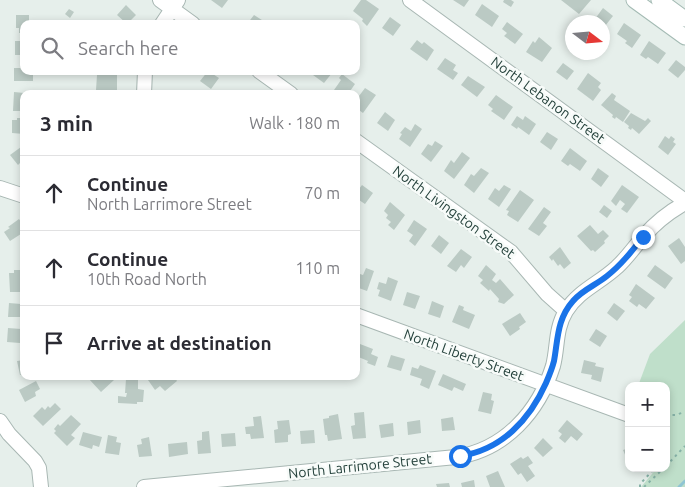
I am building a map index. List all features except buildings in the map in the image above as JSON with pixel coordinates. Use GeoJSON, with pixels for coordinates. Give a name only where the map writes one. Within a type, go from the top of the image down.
{"type":"FeatureCollection","features":[{"type":"Feature","properties":{"kind":"street"},"geometry":{"type":"LineString","coordinates":[[634,0],[685,37]]}},
{"type":"Feature","properties":{"kind":"street"},"geometry":{"type":"LineString","coordinates":[[658,0],[685,19]]}},
{"type":"Feature","properties":{"kind":"street","name":"North Lebanon Street"},"geometry":{"type":"LineString","coordinates":[[415,1],[685,202]]}},
{"type":"Feature","properties":{"kind":"street"},"geometry":{"type":"LineString","coordinates":[[164,20],[170,3],[189,20]]}},
{"type":"Feature","properties":{"kind":"street"},"geometry":{"type":"LineString","coordinates":[[144,90],[145,75]]}},
{"type":"Feature","properties":{"kind":"street"},"geometry":{"type":"LineString","coordinates":[[265,75],[285,90]]}},
{"type":"Feature","properties":{"kind":"street","name":"North Livingston Street"},"geometry":{"type":"LineString","coordinates":[[360,144],[511,252],[547,294],[566,311]]}},
{"type":"Feature","properties":{"kind":"street"},"geometry":{"type":"LineString","coordinates":[[0,188],[20,195]]}},
{"type":"Feature","properties":{"kind":"street"},"geometry":{"type":"LineString","coordinates":[[566,311],[578,296],[621,263],[660,220],[685,202]]}},
{"type":"Feature","properties":{"kind":"street","name":"North Larrimore Street"},"geometry":{"type":"LineString","coordinates":[[144,487],[464,456],[490,446],[518,426],[536,404],[552,367],[558,328],[566,311]]}},
{"type":"Feature","properties":{"kind":"street","name":"North Liberty Street"},"geometry":{"type":"LineString","coordinates":[[360,316],[625,414]]}},
{"type":"Feature","properties":{"kind":"street"},"geometry":{"type":"LineString","coordinates":[[0,421],[9,434],[36,460],[41,487]]}},
{"type":"Feature","properties":{"kind":"path"},"geometry":{"type":"LineString","coordinates":[[670,415],[685,412]]}},
{"type":"Feature","properties":{"kind":"path"},"geometry":{"type":"LineString","coordinates":[[670,462],[685,446]]}},
{"type":"Feature","properties":{"kind":"path"},"geometry":{"type":"LineString","coordinates":[[640,487],[640,484],[651,472]]}},
{"type":"Feature","properties":{"kind":"path"},"geometry":{"type":"LineString","coordinates":[[644,487],[660,472]]}},
{"type":"Feature","properties":{"kind":"green space"},"geometry":{"type":"Polygon","coordinates":[[[685,320],[685,487],[641,487],[654,472],[670,472],[670,382],[640,382],[650,354],[685,320]]]}},
{"type":"Feature","properties":{"kind":"waterway"},"geometry":{"type":"LineString","coordinates":[[679,487],[685,481]]}},
{"type":"Feature","properties":{"kind":"route"},"geometry":{"type":"LineString","coordinates":[[460,456],[484,449],[495,443],[514,430],[527,417],[538,401],[552,367],[560,321],[572,301],[584,290],[594,285],[617,267],[633,251],[643,237]]}}]}
